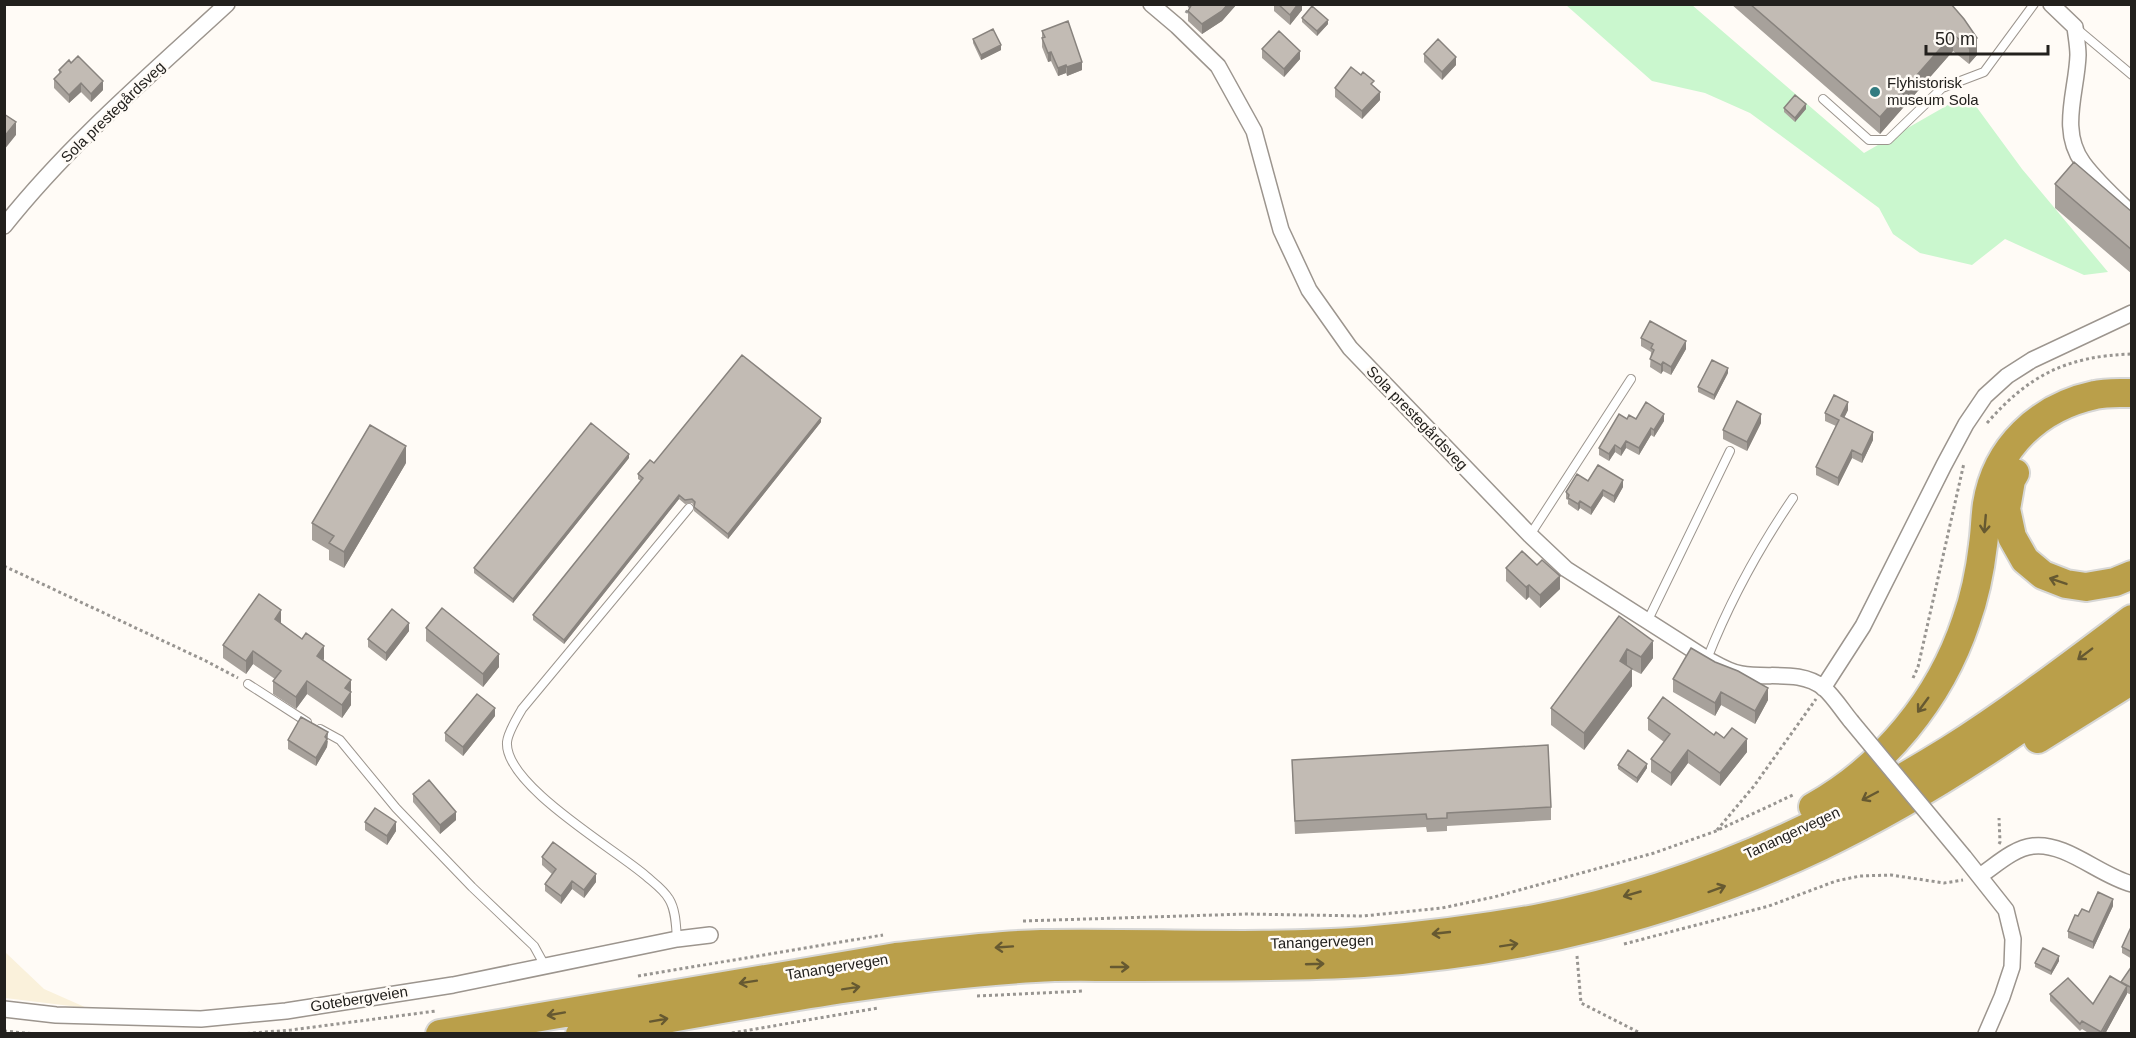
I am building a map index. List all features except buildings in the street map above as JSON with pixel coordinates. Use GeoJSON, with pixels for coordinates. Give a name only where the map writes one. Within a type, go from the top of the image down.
{"type":"FeatureCollection","features":[{"type":"Feature","properties":{"kind":"highway"},"geometry":{"type":"LineString","coordinates":[[1668,884],[1830,797],[1864,772],[1906,729],[1950,663],[1966,621],[1977,585],[1987,503],[1996,473],[2009,447],[2035,421],[2064,405],[2096,394],[2132,393]]}},
{"type":"Feature","properties":{"kind":"highway"},"geometry":{"type":"LineString","coordinates":[[2132,410],[2101,411],[2071,420],[2045,435],[2021,459],[2011,480],[2006,508],[2012,537],[2025,560],[2043,575],[2066,584],[2086,587],[2115,582],[2132,575]]}},
{"type":"Feature","properties":{"kind":"highway","name":"Tanangervegen"},"geometry":{"type":"LineString","coordinates":[[439,1022],[896,957],[972,949],[1039,944],[1246,944],[1351,941],[1455,931],[1538,918],[1668,884],[1812,826],[1880,791],[1949,749],[2007,711],[2132,619]]}},
{"type":"Feature","properties":{"kind":"highway","name":"Tanangervegen"},"geometry":{"type":"LineString","coordinates":[[580,1034],[899,980],[974,972],[1040,967],[1364,963],[1458,953],[1542,940],[1674,904],[1746,879],[1822,846],[1890,810],[1961,768],[2050,710],[2132,648]]}},
{"type":"Feature","properties":{"kind":"highway"},"geometry":{"type":"LineString","coordinates":[[1822,846],[1919,812],[2132,680]]}},
{"type":"Feature","properties":{"kind":"street","name":"Sola prestegårdsveg"},"geometry":{"type":"LineString","coordinates":[[4,226],[68,153],[227,4]]}},
{"type":"Feature","properties":{"kind":"street","name":"Sola prestegårdsveg"},"geometry":{"type":"LineString","coordinates":[[1151,4],[1210,58],[1224,75],[1254,131],[1281,230],[1309,290],[1350,348],[1530,535],[1566,569],[1723,668],[1741,674],[1788,675],[1805,678],[1823,688]]}},
{"type":"Feature","properties":{"kind":"street"},"geometry":{"type":"LineString","coordinates":[[2051,4],[2075,27],[2078,55],[2071,131],[2075,147],[2082,162],[2099,182],[2132,214]]}},
{"type":"Feature","properties":{"kind":"street"},"geometry":{"type":"LineString","coordinates":[[1986,1034],[2012,967],[2013,939],[2006,910],[1981,875],[1823,688],[1863,626],[1944,465],[1966,424],[1985,396],[2007,376],[2032,360],[2132,313]]}},
{"type":"Feature","properties":{"kind":"street"},"geometry":{"type":"LineString","coordinates":[[1981,875],[2013,853],[2033,846],[2054,847],[2081,859],[2106,875],[2132,884]]}},
{"type":"Feature","properties":{"kind":"street","name":"Gotebergveien"},"geometry":{"type":"LineString","coordinates":[[4,1009],[56,1015],[201,1018],[286,1011],[453,985],[677,939],[710,935]]}},
{"type":"Feature","properties":{"kind":"lane"},"geometry":{"type":"LineString","coordinates":[[1823,99],[1869,140],[1888,140],[1942,88],[1984,72],[2034,4]]}},
{"type":"Feature","properties":{"kind":"lane"},"geometry":{"type":"LineString","coordinates":[[2075,27],[2132,75]]}},
{"type":"Feature","properties":{"kind":"lane"},"geometry":{"type":"LineString","coordinates":[[1530,535],[1631,379]]}},
{"type":"Feature","properties":{"kind":"lane"},"geometry":{"type":"LineString","coordinates":[[1647,622],[1730,451]]}},
{"type":"Feature","properties":{"kind":"lane"},"geometry":{"type":"LineString","coordinates":[[1707,659],[1719,630],[1765,542],[1793,498]]}},
{"type":"Feature","properties":{"kind":"lane"},"geometry":{"type":"LineString","coordinates":[[677,939],[670,900],[662,890],[632,864],[532,788],[509,757],[507,740],[522,709],[689,508]]}},
{"type":"Feature","properties":{"kind":"lane"},"geometry":{"type":"LineString","coordinates":[[248,684],[294,716],[340,740],[396,808],[472,887],[534,946],[545,966]]}},
{"type":"Feature","properties":{"kind":"path"},"geometry":{"type":"LineString","coordinates":[[1983,427],[2025,386],[2049,372],[2073,361],[2106,355],[2132,354]]}},
{"type":"Feature","properties":{"kind":"path"},"geometry":{"type":"LineString","coordinates":[[1910,686],[1918,667],[1964,461]]}},
{"type":"Feature","properties":{"kind":"path"},"geometry":{"type":"LineString","coordinates":[[4,566],[206,660],[248,684]]}},
{"type":"Feature","properties":{"kind":"path"},"geometry":{"type":"LineString","coordinates":[[1716,831],[1754,786],[1823,688]]}},
{"type":"Feature","properties":{"kind":"path"},"geometry":{"type":"LineString","coordinates":[[1020,921],[1234,915],[1364,916],[1442,908],[1494,897],[1654,853],[1716,831],[1800,792]]}},
{"type":"Feature","properties":{"kind":"path"},"geometry":{"type":"LineString","coordinates":[[633,977],[891,934]]}},
{"type":"Feature","properties":{"kind":"path"},"geometry":{"type":"LineString","coordinates":[[1576,956],[1581,1003],[1642,1034]]}},
{"type":"Feature","properties":{"kind":"path"},"geometry":{"type":"LineString","coordinates":[[241,1034],[439,1022]]}},
{"type":"Feature","properties":{"kind":"path"},"geometry":{"type":"LineString","coordinates":[[4,1031],[34,1034]]}},
{"type":"Feature","properties":{"kind":"shaded area"},"geometry":{"type":"Polygon","coordinates":[[[5,952],[44,989],[87,1008],[5,998],[5,952]]]}},
{"type":"Feature","properties":{"kind":"green space"},"geometry":{"type":"Polygon","coordinates":[[[1566,5],[1692,5],[1864,153],[1967,94],[2022,169],[2108,272],[2084,275],[2005,239],[1972,265],[1920,253],[1893,234],[1879,208],[1750,113],[1705,93],[1652,81],[1566,5]]]}},
{"type":"Feature","properties":{"kind":"place","name":"Flyhistorisk museum Sola"},"geometry":{"type":"Point","coordinates":[1875,92]}}]}
